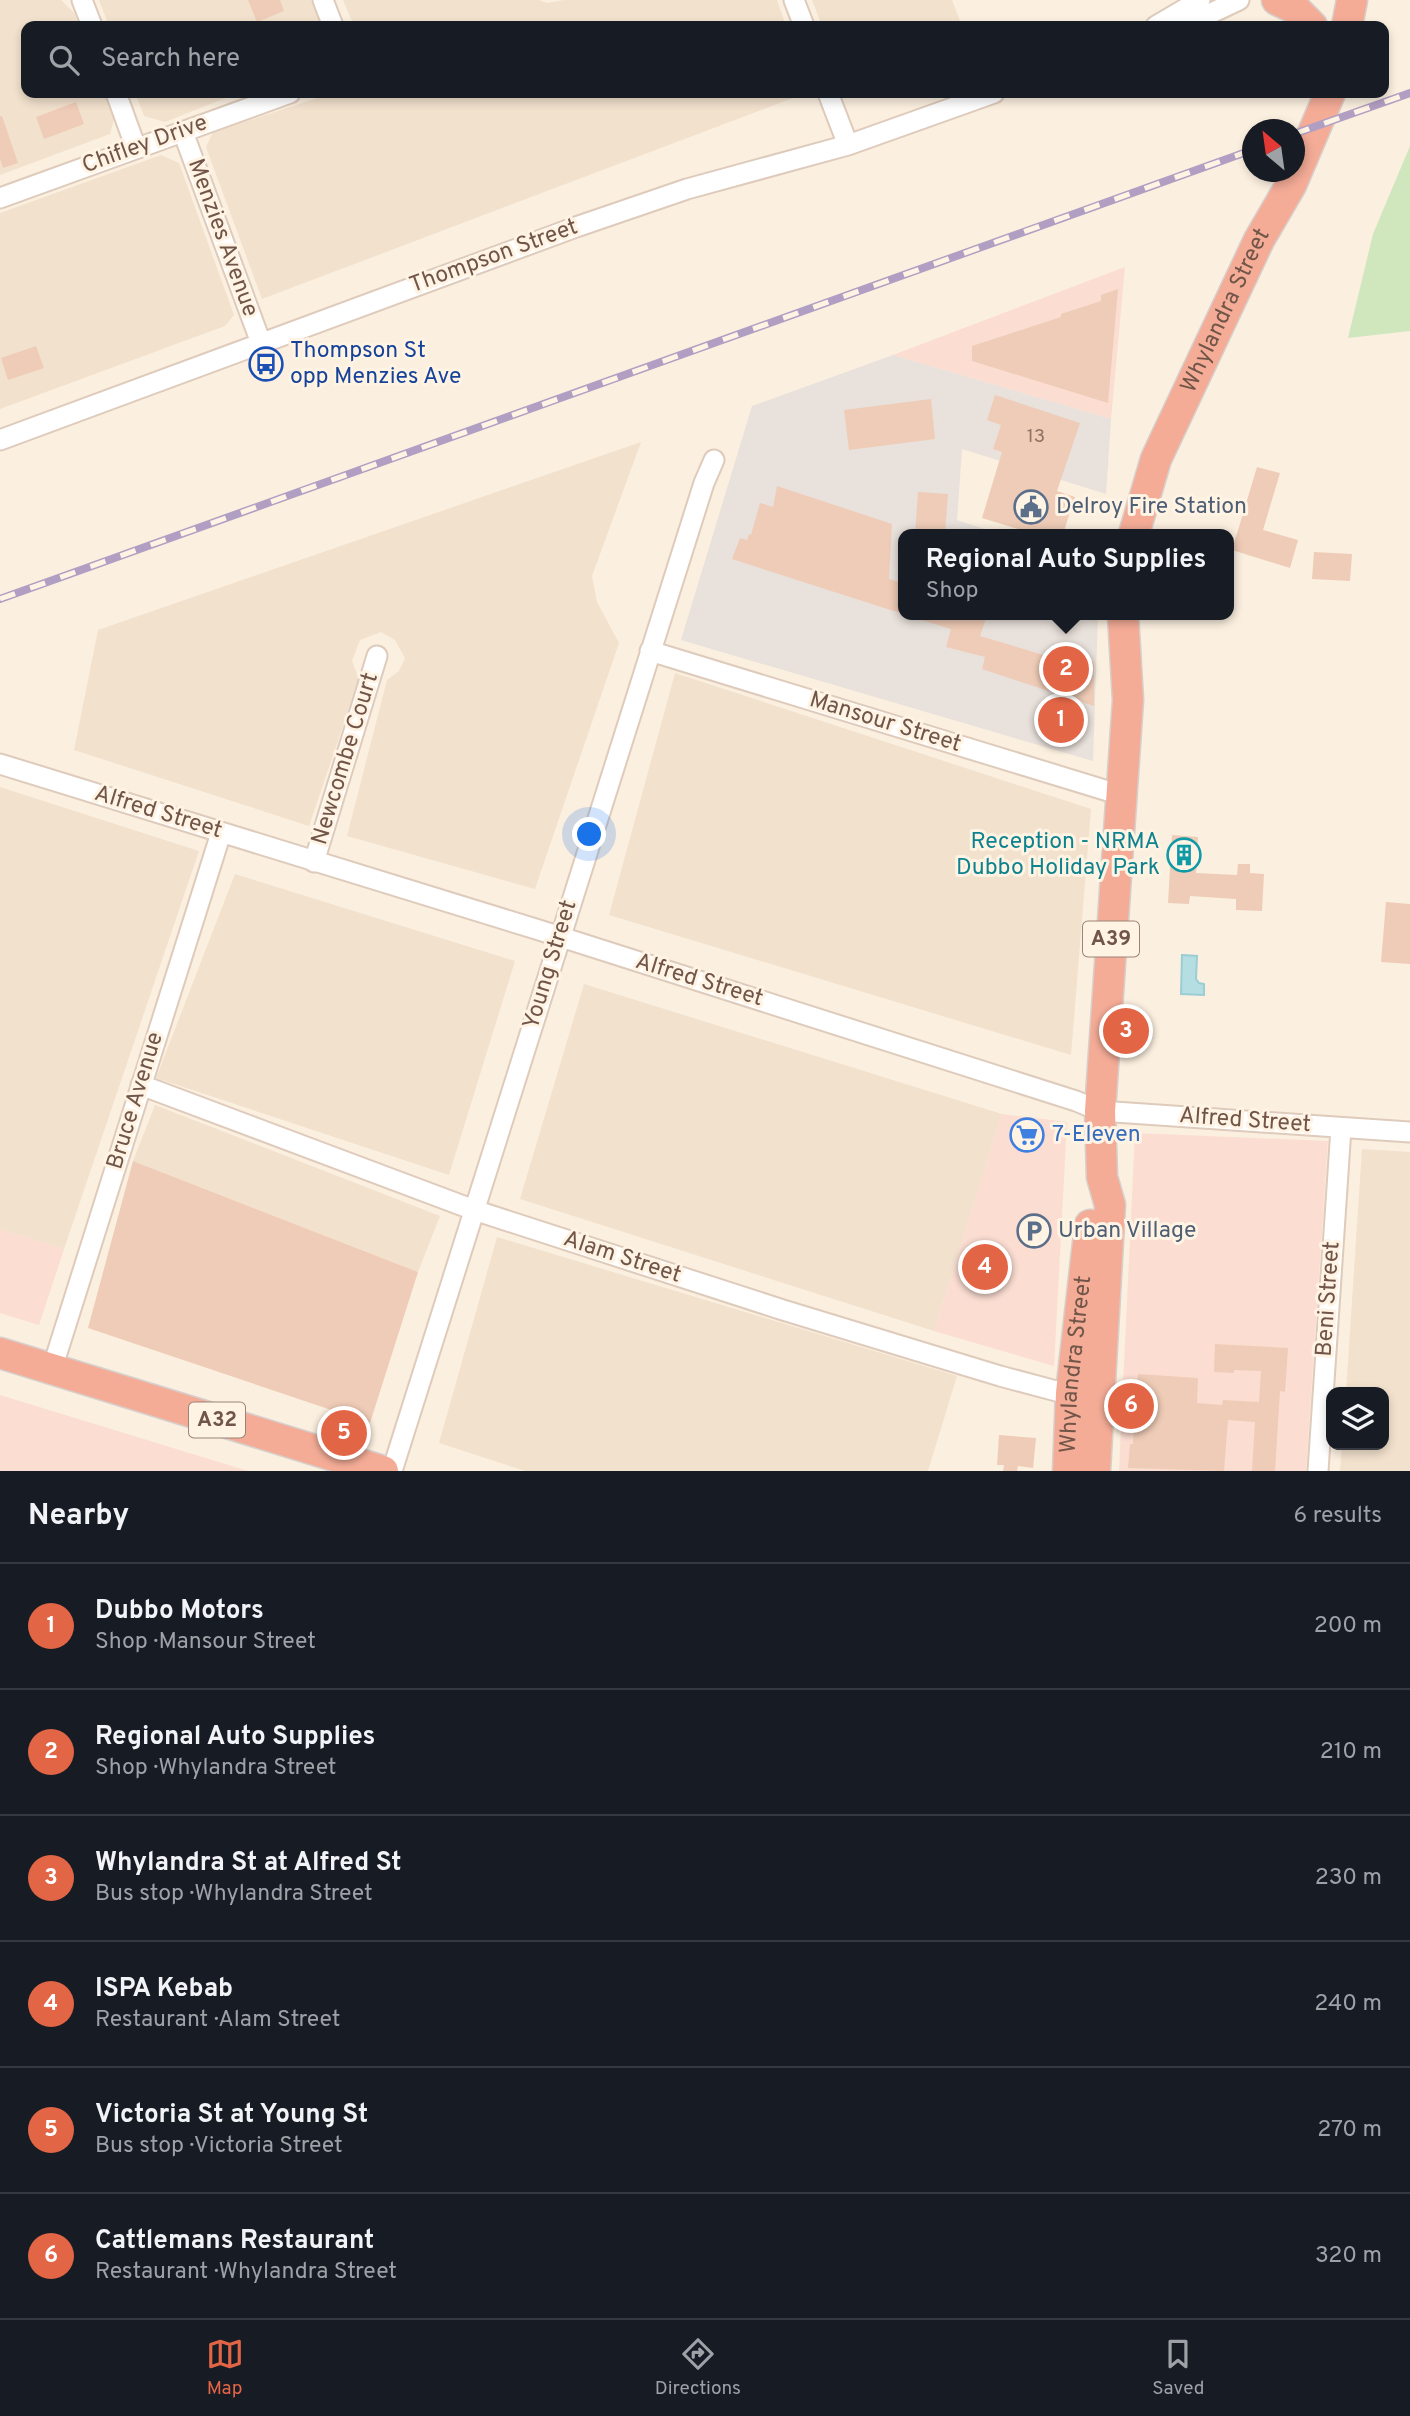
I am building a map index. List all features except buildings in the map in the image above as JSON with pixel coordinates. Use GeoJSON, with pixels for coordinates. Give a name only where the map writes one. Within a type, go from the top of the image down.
{"type":"FeatureCollection","features":[{"type":"Feature","properties":{"kind":"highway"},"geometry":{"type":"LineString","coordinates":[[1277,0],[1294,8],[1307,21]]}},
{"type":"Feature","properties":{"kind":"highway"},"geometry":{"type":"LineString","coordinates":[[1348,21],[1352,0]]}},
{"type":"Feature","properties":{"kind":"highway","name":"Whylandra Street"},"geometry":{"type":"LineString","coordinates":[[1135,529],[1156,459],[1183,397],[1259,240],[1291,185],[1327,98]]}},
{"type":"Feature","properties":{"kind":"highway","name":"Whylandra Street"},"geometry":{"type":"LineString","coordinates":[[1095,1471],[1110,1205],[1101,1177],[1100,1111],[1128,700],[1124,620]]}},
{"type":"Feature","properties":{"kind":"highway","name":"Whylandra Street"},"geometry":{"type":"LineString","coordinates":[[1068,1471],[1071,1393],[1092,1202],[1101,1177]]}},
{"type":"Feature","properties":{"kind":"highway","name":"A32"},"geometry":{"type":"LineString","coordinates":[[0,1353],[383,1471]]}},
{"type":"Feature","properties":{"kind":"street"},"geometry":{"type":"LineString","coordinates":[[82,0],[90,21]]}},
{"type":"Feature","properties":{"kind":"street"},"geometry":{"type":"LineString","coordinates":[[323,0],[331,21]]}},
{"type":"Feature","properties":{"kind":"street"},"geometry":{"type":"LineString","coordinates":[[794,0],[802,21]]}},
{"type":"Feature","properties":{"kind":"street"},"geometry":{"type":"LineString","coordinates":[[1164,21],[1200,0]]}},
{"type":"Feature","properties":{"kind":"street"},"geometry":{"type":"LineString","coordinates":[[1195,21],[1239,0]]}},
{"type":"Feature","properties":{"kind":"street"},"geometry":{"type":"LineString","coordinates":[[118,98],[136,148]]}},
{"type":"Feature","properties":{"kind":"street","name":"Chifley Drive"},"geometry":{"type":"LineString","coordinates":[[0,198],[276,98]]}},
{"type":"Feature","properties":{"kind":"street"},"geometry":{"type":"LineString","coordinates":[[830,98],[848,145]]}},
{"type":"Feature","properties":{"kind":"street","name":"Thompson Street"},"geometry":{"type":"LineString","coordinates":[[0,440],[562,232],[687,189],[848,145],[980,98]]}},
{"type":"Feature","properties":{"kind":"street","name":"Menzies Avenue"},"geometry":{"type":"LineString","coordinates":[[183,132],[261,343]]}},
{"type":"Feature","properties":{"kind":"street","name":"Young Street"},"geometry":{"type":"LineString","coordinates":[[392,1471],[650,651],[704,483],[714,460]]}},
{"type":"Feature","properties":{"kind":"street","name":"Mansour Street"},"geometry":{"type":"LineString","coordinates":[[650,651],[1121,795]]}},
{"type":"Feature","properties":{"kind":"street","name":"Newcombe Court"},"geometry":{"type":"LineString","coordinates":[[314,862],[377,656]]}},
{"type":"Feature","properties":{"kind":"street","name":"Alfred Street"},"geometry":{"type":"LineString","coordinates":[[0,764],[560,936],[1024,1084],[1100,1111],[1410,1132]]}},
{"type":"Feature","properties":{"kind":"street","name":"Bruce Avenue"},"geometry":{"type":"LineString","coordinates":[[52,1369],[221,833]]}},
{"type":"Feature","properties":{"kind":"street","name":"Alam Street"},"geometry":{"type":"LineString","coordinates":[[141,1084],[474,1210],[1000,1376],[1071,1393]]}},
{"type":"Feature","properties":{"kind":"street","name":"Beni Street"},"geometry":{"type":"LineString","coordinates":[[1318,1471],[1341,1128]]}},
{"type":"Feature","properties":{"kind":"street"},"geometry":{"type":"LineString","coordinates":[[1071,1393],[1080,1394],[1089,1388],[1100,1368]]}},
{"type":"Feature","properties":{"kind":"shaded area"},"geometry":{"type":"Polygon","coordinates":[[[0,0],[61,0],[74,13],[77,21],[21,21],[21,98],[107,98],[115,116],[110,134],[0,175],[0,0]]]}},
{"type":"Feature","properties":{"kind":"shaded area"},"geometry":{"type":"Polygon","coordinates":[[[99,0],[311,0],[320,21],[107,21],[99,0]]]}},
{"type":"Feature","properties":{"kind":"shaded area"},"geometry":{"type":"Polygon","coordinates":[[[343,0],[539,0],[547,3],[564,0],[777,0],[784,21],[352,21],[343,0]]]}},
{"type":"Feature","properties":{"kind":"shaded area"},"geometry":{"type":"Polygon","coordinates":[[[812,0],[952,0],[960,21],[820,21],[812,0]]]}},
{"type":"Feature","properties":{"kind":"shaded area"},"geometry":{"type":"Polygon","coordinates":[[[137,98],[225,98],[165,122],[144,116],[137,98]]]}},
{"type":"Feature","properties":{"kind":"shaded area"},"geometry":{"type":"Polygon","coordinates":[[[318,98],[793,98],[262,299],[206,147],[213,132],[318,98]]]}},
{"type":"Feature","properties":{"kind":"shaded area"},"geometry":{"type":"Polygon","coordinates":[[[161,155],[179,163],[234,315],[225,326],[0,409],[0,213],[161,155]]]}},
{"type":"Feature","properties":{"kind":"shaded area"},"geometry":{"type":"Polygon","coordinates":[[[1125,267],[1111,419],[893,355],[1125,267]]]}},
{"type":"Feature","properties":{"kind":"shaded area"},"geometry":{"type":"Polygon","coordinates":[[[893,355],[1111,419],[1106,494],[962,449],[957,520],[985,529],[898,529],[898,620],[1098,620],[1093,761],[681,640],[752,406],[893,355]]]}},
{"type":"Feature","properties":{"kind":"shaded area"},"geometry":{"type":"Polygon","coordinates":[[[641,442],[592,576],[597,602],[619,643],[535,889],[347,836],[387,680],[399,671],[405,658],[395,640],[381,632],[360,640],[352,661],[359,679],[309,826],[74,750],[98,630],[641,442]]]}},
{"type":"Feature","properties":{"kind":"shaded area"},"geometry":{"type":"Polygon","coordinates":[[[675,673],[1091,809],[1071,1055],[609,915],[675,673]]]}},
{"type":"Feature","properties":{"kind":"shaded area"},"geometry":{"type":"Polygon","coordinates":[[[0,787],[199,851],[64,1249],[0,1229],[0,787]]]}},
{"type":"Feature","properties":{"kind":"shaded area"},"geometry":{"type":"Polygon","coordinates":[[[235,874],[515,961],[449,1175],[156,1078],[235,874]]]}},
{"type":"Feature","properties":{"kind":"shaded area"},"geometry":{"type":"Polygon","coordinates":[[[584,984],[1002,1114],[934,1331],[520,1199],[584,984]]]}},
{"type":"Feature","properties":{"kind":"shaded area"},"geometry":{"type":"Polygon","coordinates":[[[155,1105],[440,1216],[418,1272],[133,1161],[155,1105]]]}},
{"type":"Feature","properties":{"kind":"shaded area","name":"Urban Village"},"geometry":{"type":"Polygon","coordinates":[[[1002,1114],[1067,1122],[1054,1366],[934,1331],[1002,1114]]]}},
{"type":"Feature","properties":{"kind":"shaded area"},"geometry":{"type":"Polygon","coordinates":[[[1135,1133],[1328,1141],[1306,1471],[1119,1471],[1135,1133]]]}},
{"type":"Feature","properties":{"kind":"shaded area"},"geometry":{"type":"Polygon","coordinates":[[[1362,1149],[1410,1152],[1410,1471],[1340,1471],[1342,1450],[1389,1450],[1389,1387],[1346,1387],[1362,1149]]]}},
{"type":"Feature","properties":{"kind":"shaded area"},"geometry":{"type":"Polygon","coordinates":[[[0,1229],[64,1249],[39,1325],[0,1313],[0,1229]]]}},
{"type":"Feature","properties":{"kind":"shaded area"},"geometry":{"type":"Polygon","coordinates":[[[497,1237],[957,1376],[928,1471],[525,1471],[439,1443],[497,1237]]]}},
{"type":"Feature","properties":{"kind":"shaded area"},"geometry":{"type":"Polygon","coordinates":[[[0,1395],[248,1471],[0,1471],[0,1395]]]}},
{"type":"Feature","properties":{"kind":"green space"},"geometry":{"type":"Polygon","coordinates":[[[1410,146],[1410,331],[1348,338],[1373,234],[1410,146]]]}},
{"type":"Feature","properties":{"kind":"water"},"geometry":{"type":"Polygon","coordinates":[[[1182,955],[1197,956],[1196,979],[1204,984],[1204,995],[1181,994],[1182,955]]]}},
{"type":"Feature","properties":{"kind":"railway"},"geometry":{"type":"LineString","coordinates":[[1305,130],[1410,93]]}},
{"type":"Feature","properties":{"kind":"railway"},"geometry":{"type":"LineString","coordinates":[[0,599],[1242,154]]}},
{"type":"Feature","properties":{"kind":"place","name":"Thompson St opp Menzies Ave"},"geometry":{"type":"Point","coordinates":[266,364]}},
{"type":"Feature","properties":{"kind":"place","name":"Delroy Fire Station"},"geometry":{"type":"Point","coordinates":[1031,507]}},
{"type":"Feature","properties":{"kind":"place","name":"Regional Auto Supplies"},"geometry":{"type":"Point","coordinates":[1066,669]}},
{"type":"Feature","properties":{"kind":"place","name":"Dubbo Motors"},"geometry":{"type":"Point","coordinates":[1061,720]}},
{"type":"Feature","properties":{"kind":"place","name":"Reception - NRMA Dubbo Holiday Park"},"geometry":{"type":"Point","coordinates":[1184,855]}},
{"type":"Feature","properties":{"kind":"place","name":"Whylandra St at Alfred St"},"geometry":{"type":"Point","coordinates":[1126,1031]}},
{"type":"Feature","properties":{"kind":"place","name":"7-Eleven"},"geometry":{"type":"Point","coordinates":[1027,1135]}},
{"type":"Feature","properties":{"kind":"place","name":"Urban Village"},"geometry":{"type":"Point","coordinates":[1034,1231]}},
{"type":"Feature","properties":{"kind":"place","name":"ISPA Kebab"},"geometry":{"type":"Point","coordinates":[985,1267]}},
{"type":"Feature","properties":{"kind":"place","name":"Cattlemans Restaurant"},"geometry":{"type":"Point","coordinates":[1131,1406]}},
{"type":"Feature","properties":{"kind":"place","name":"Victoria St at Young St"},"geometry":{"type":"Point","coordinates":[344,1433]}}]}
